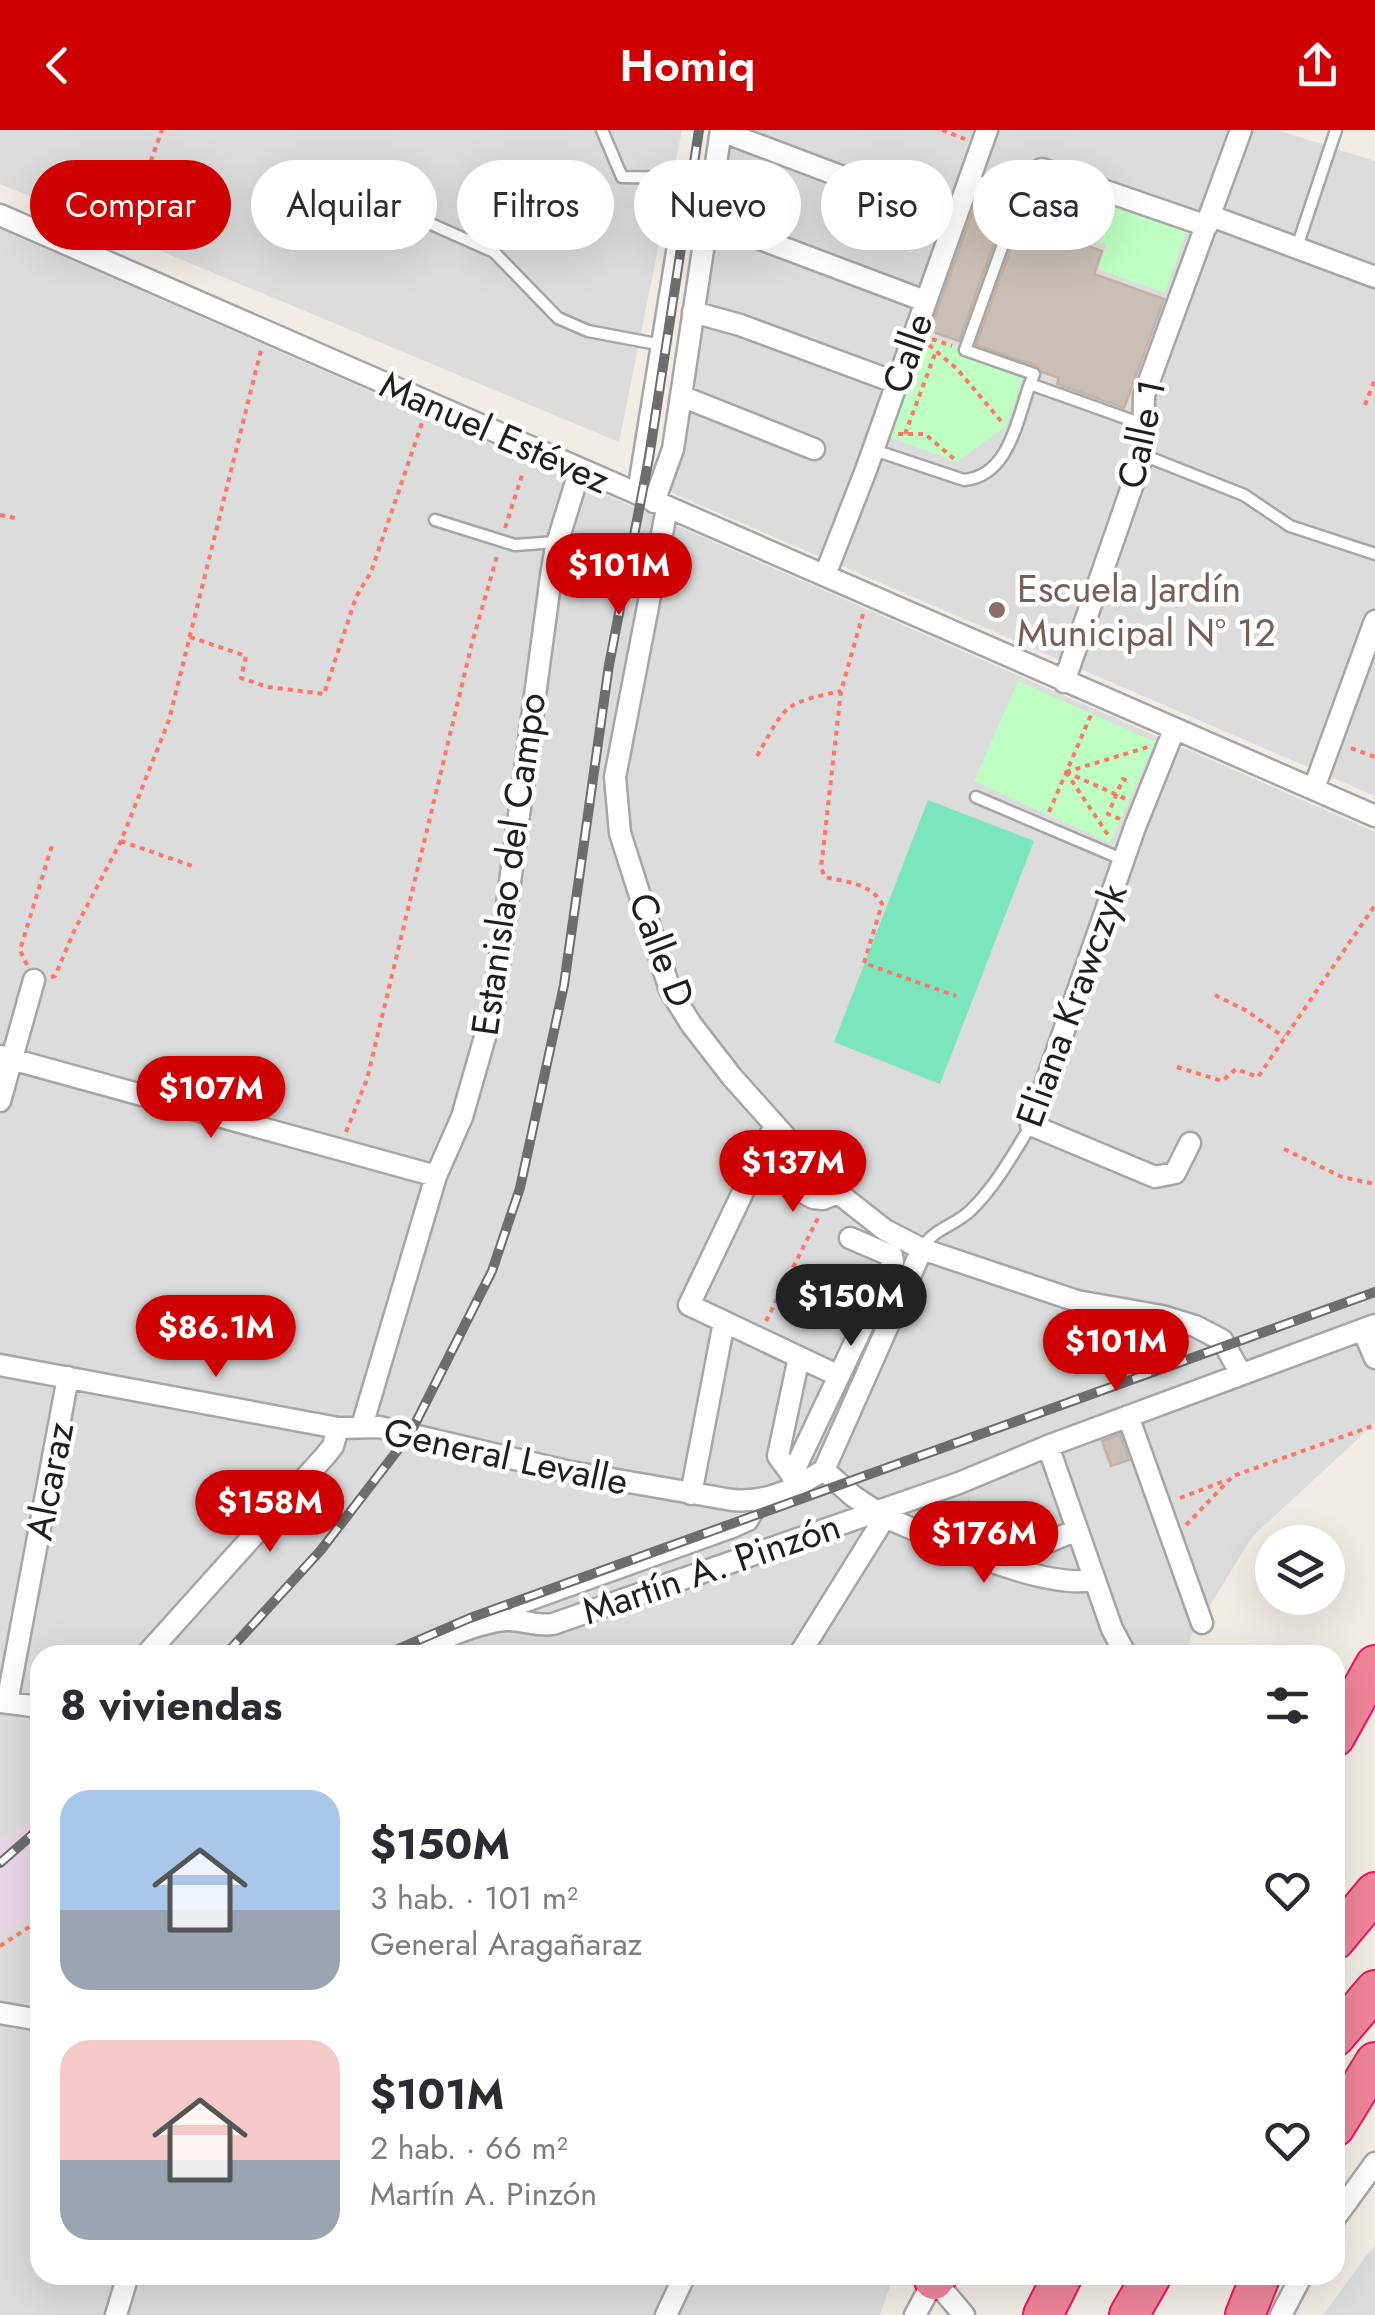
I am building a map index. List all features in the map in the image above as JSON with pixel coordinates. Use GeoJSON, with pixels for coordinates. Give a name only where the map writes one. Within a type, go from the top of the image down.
{"type":"FeatureCollection","features":[{"type":"Feature","properties":{"kind":"highway"},"geometry":{"type":"LineString","coordinates":[[1345,1688],[1375,1652]]}},
{"type":"Feature","properties":{"kind":"highway"},"geometry":{"type":"LineString","coordinates":[[1345,1718],[1375,1665]]}},
{"type":"Feature","properties":{"kind":"highway"},"geometry":{"type":"LineString","coordinates":[[1345,1928],[1375,1892]]}},
{"type":"Feature","properties":{"kind":"highway"},"geometry":{"type":"LineString","coordinates":[[1345,2026],[1375,1990]]}},
{"type":"Feature","properties":{"kind":"highway"},"geometry":{"type":"LineString","coordinates":[[1345,2110],[1375,2062]]}},
{"type":"Feature","properties":{"kind":"highway"},"geometry":{"type":"LineString","coordinates":[[1043,2315],[1058,2285]]}},
{"type":"Feature","properties":{"kind":"highway"},"geometry":{"type":"LineString","coordinates":[[1101,2315],[1117,2285]]}},
{"type":"Feature","properties":{"kind":"highway"},"geometry":{"type":"LineString","coordinates":[[1129,2315],[1146,2285]]}},
{"type":"Feature","properties":{"kind":"highway"},"geometry":{"type":"LineString","coordinates":[[1245,2315],[1258,2285]]}},
{"type":"Feature","properties":{"kind":"street"},"geometry":{"type":"LineString","coordinates":[[721,130],[954,218]]}},
{"type":"Feature","properties":{"kind":"street","name":"Calle D"},"geometry":{"type":"LineString","coordinates":[[716,160],[721,130]]}},
{"type":"Feature","properties":{"kind":"street","name":"Calle"},"geometry":{"type":"LineString","coordinates":[[825,575],[987,130]]}},
{"type":"Feature","properties":{"kind":"street","name":"Calle 1"},"geometry":{"type":"LineString","coordinates":[[1064,682],[1144,454],[1144,395],[1241,130]]}},
{"type":"Feature","properties":{"kind":"street"},"geometry":{"type":"LineString","coordinates":[[968,183],[973,185]]}},
{"type":"Feature","properties":{"kind":"street"},"geometry":{"type":"LineString","coordinates":[[1115,192],[1375,277]]}},
{"type":"Feature","properties":{"kind":"street","name":"Manuel Estévez"},"geometry":{"type":"LineString","coordinates":[[0,214],[825,575],[1098,697],[1172,735],[1314,788],[1375,816]]}},
{"type":"Feature","properties":{"kind":"street","name":"Calle D"},"geometry":{"type":"LineString","coordinates":[[702,250],[615,777],[620,833],[670,990],[732,1078],[828,1196],[922,1249],[1077,1301],[1195,1326],[1226,1345],[1241,1374]]}},
{"type":"Feature","properties":{"kind":"street"},"geometry":{"type":"LineString","coordinates":[[792,250],[925,300]]}},
{"type":"Feature","properties":{"kind":"street"},"geometry":{"type":"LineString","coordinates":[[693,312],[740,324],[897,383]]}},
{"type":"Feature","properties":{"kind":"street"},"geometry":{"type":"LineString","coordinates":[[681,396],[814,449]]}},
{"type":"Feature","properties":{"kind":"street","name":"Estanislao del Campo"},"geometry":{"type":"LineString","coordinates":[[362,1426],[436,1176],[462,1117],[493,1009],[518,801],[558,542],[580,469]]}},
{"type":"Feature","properties":{"kind":"street"},"geometry":{"type":"LineString","coordinates":[[1314,788],[1375,621]]}},
{"type":"Feature","properties":{"kind":"street","name":"Eliana Krawczyk"},"geometry":{"type":"LineString","coordinates":[[1031,1125],[1172,735]]}},
{"type":"Feature","properties":{"kind":"street"},"geometry":{"type":"LineString","coordinates":[[0,1101],[6,1058],[34,980]]}},
{"type":"Feature","properties":{"kind":"street"},"geometry":{"type":"LineString","coordinates":[[6,1058],[436,1176]]}},
{"type":"Feature","properties":{"kind":"street"},"geometry":{"type":"LineString","coordinates":[[774,1125],[688,1305],[839,1376]]}},
{"type":"Feature","properties":{"kind":"street"},"geometry":{"type":"LineString","coordinates":[[1031,1125],[1155,1178],[1175,1173],[1190,1143]]}},
{"type":"Feature","properties":{"kind":"street"},"geometry":{"type":"LineString","coordinates":[[756,1165],[828,1196]]}},
{"type":"Feature","properties":{"kind":"street"},"geometry":{"type":"LineString","coordinates":[[794,1481],[893,1262],[892,1256],[850,1238]]}},
{"type":"Feature","properties":{"kind":"street"},"geometry":{"type":"LineString","coordinates":[[922,1249],[824,1470],[879,1514],[984,1560],[1081,1583],[1095,1580]]}},
{"type":"Feature","properties":{"kind":"street"},"geometry":{"type":"LineString","coordinates":[[691,1494],[724,1322]]}},
{"type":"Feature","properties":{"kind":"street"},"geometry":{"type":"LineString","coordinates":[[1369,1328],[1375,1358]]}},
{"type":"Feature","properties":{"kind":"street","name":"Martín A. Pinzón"},"geometry":{"type":"LineString","coordinates":[[504,1620],[553,1624],[879,1514],[1048,1446],[1369,1328]]}},
{"type":"Feature","properties":{"kind":"street"},"geometry":{"type":"LineString","coordinates":[[794,1481],[778,1456],[799,1357]]}},
{"type":"Feature","properties":{"kind":"street","name":"General Levalle"},"geometry":{"type":"LineString","coordinates":[[0,1366],[338,1428],[362,1426],[410,1434],[508,1459],[751,1502],[766,1499],[794,1481],[824,1470]]}},
{"type":"Feature","properties":{"kind":"street","name":"Alcaraz"},"geometry":{"type":"LineString","coordinates":[[4,1702],[68,1377]]}},
{"type":"Feature","properties":{"kind":"street"},"geometry":{"type":"LineString","coordinates":[[1128,1416],[1202,1624]]}},
{"type":"Feature","properties":{"kind":"street"},"geometry":{"type":"LineString","coordinates":[[155,1645],[334,1446],[338,1428]]}},
{"type":"Feature","properties":{"kind":"street"},"geometry":{"type":"LineString","coordinates":[[1048,1446],[1121,1645]]}},
{"type":"Feature","properties":{"kind":"street"},"geometry":{"type":"LineString","coordinates":[[805,1645],[879,1514]]}},
{"type":"Feature","properties":{"kind":"street"},"geometry":{"type":"LineString","coordinates":[[984,1560],[1031,1548],[1077,1530]]}},
{"type":"Feature","properties":{"kind":"street"},"geometry":{"type":"LineString","coordinates":[[430,1645],[504,1620]]}},
{"type":"Feature","properties":{"kind":"street"},"geometry":{"type":"LineString","coordinates":[[4,1702],[30,1705]]}},
{"type":"Feature","properties":{"kind":"street"},"geometry":{"type":"LineString","coordinates":[[0,2013],[30,2018]]}},
{"type":"Feature","properties":{"kind":"street"},"geometry":{"type":"LineString","coordinates":[[1345,2204],[1375,2162]]}},
{"type":"Feature","properties":{"kind":"street"},"geometry":{"type":"LineString","coordinates":[[116,2315],[125,2285]]}},
{"type":"Feature","properties":{"kind":"street"},"geometry":{"type":"LineString","coordinates":[[666,2315],[680,2285]]}},
{"type":"Feature","properties":{"kind":"street"},"geometry":{"type":"LineString","coordinates":[[915,2315],[930,2285]]}},
{"type":"Feature","properties":{"kind":"street"},"geometry":{"type":"LineString","coordinates":[[940,2285],[964,2315]]}},
{"type":"Feature","properties":{"kind":"street"},"geometry":{"type":"LineString","coordinates":[[1281,2315],[1297,2285]]}},
{"type":"Feature","properties":{"kind":"lane"},"geometry":{"type":"LineString","coordinates":[[602,130],[622,177],[634,177]]}},
{"type":"Feature","properties":{"kind":"lane"},"geometry":{"type":"LineString","coordinates":[[1296,248],[1336,130]]}},
{"type":"Feature","properties":{"kind":"lane"},"geometry":{"type":"LineString","coordinates":[[437,227],[494,252],[558,318],[588,331],[657,344]]}},
{"type":"Feature","properties":{"kind":"lane"},"geometry":{"type":"LineString","coordinates":[[633,492],[672,250]]}},
{"type":"Feature","properties":{"kind":"lane"},"geometry":{"type":"LineString","coordinates":[[873,450],[964,480],[978,479],[1002,460],[1034,374],[966,350],[1001,250]]}},
{"type":"Feature","properties":{"kind":"lane"},"geometry":{"type":"LineString","coordinates":[[1030,384],[1145,425]]}},
{"type":"Feature","properties":{"kind":"lane"},"geometry":{"type":"LineString","coordinates":[[1144,454],[1244,495],[1290,526],[1375,554]]}},
{"type":"Feature","properties":{"kind":"lane"},"geometry":{"type":"LineString","coordinates":[[435,520],[515,545],[558,542]]}},
{"type":"Feature","properties":{"kind":"lane"},"geometry":{"type":"LineString","coordinates":[[976,797],[1124,860]]}},
{"type":"Feature","properties":{"kind":"lane","name":"Eliana Krawczyk"},"geometry":{"type":"LineString","coordinates":[[922,1249],[939,1230],[969,1213],[1031,1125]]}},
{"type":"Feature","properties":{"kind":"lane"},"geometry":{"type":"LineString","coordinates":[[504,1620],[521,1608],[736,1531],[751,1524],[766,1499]]}},
{"type":"Feature","properties":{"kind":"path"},"geometry":{"type":"LineString","coordinates":[[114,264],[162,130]]}},
{"type":"Feature","properties":{"kind":"path"},"geometry":{"type":"LineString","coordinates":[[53,842],[20,950],[34,980],[55,976],[121,841],[169,720],[266,331]]}},
{"type":"Feature","properties":{"kind":"path"},"geometry":{"type":"LineString","coordinates":[[914,332],[966,350]]}},
{"type":"Feature","properties":{"kind":"path"},"geometry":{"type":"LineString","coordinates":[[914,332],[957,368],[1012,434]]}},
{"type":"Feature","properties":{"kind":"path"},"geometry":{"type":"LineString","coordinates":[[905,434],[936,351]]}},
{"type":"Feature","properties":{"kind":"path"},"geometry":{"type":"LineString","coordinates":[[1365,405],[1375,380]]}},
{"type":"Feature","properties":{"kind":"path"},"geometry":{"type":"LineString","coordinates":[[190,637],[246,656],[241,678],[268,687],[324,694],[356,597],[371,572],[430,403]]}},
{"type":"Feature","properties":{"kind":"path"},"geometry":{"type":"LineString","coordinates":[[925,434],[978,479]]}},
{"type":"Feature","properties":{"kind":"path"},"geometry":{"type":"LineString","coordinates":[[338,1150],[367,1079],[472,643],[523,472]]}},
{"type":"Feature","properties":{"kind":"path"},"geometry":{"type":"LineString","coordinates":[[0,516],[15,518]]}},
{"type":"Feature","properties":{"kind":"path"},"geometry":{"type":"LineString","coordinates":[[869,595],[841,691],[820,868],[826,877],[865,887],[882,904],[864,963],[956,996]]}},
{"type":"Feature","properties":{"kind":"path"},"geometry":{"type":"LineString","coordinates":[[757,756],[783,711],[795,701],[841,691]]}},
{"type":"Feature","properties":{"kind":"path"},"geometry":{"type":"LineString","coordinates":[[1044,825],[1098,697]]}},
{"type":"Feature","properties":{"kind":"path"},"geometry":{"type":"LineString","coordinates":[[1066,772],[1172,735]]}},
{"type":"Feature","properties":{"kind":"path"},"geometry":{"type":"LineString","coordinates":[[1331,740],[1375,756]]}},
{"type":"Feature","properties":{"kind":"path"},"geometry":{"type":"LineString","coordinates":[[1066,772],[1143,807]]}},
{"type":"Feature","properties":{"kind":"path"},"geometry":{"type":"LineString","coordinates":[[1066,772],[1124,860]]}},
{"type":"Feature","properties":{"kind":"path"},"geometry":{"type":"LineString","coordinates":[[121,841],[195,867]]}},
{"type":"Feature","properties":{"kind":"path"},"geometry":{"type":"LineString","coordinates":[[1177,1067],[1222,1082],[1236,1069],[1258,1077],[1375,906]]}},
{"type":"Feature","properties":{"kind":"path"},"geometry":{"type":"LineString","coordinates":[[1215,995],[1247,1011],[1284,1038]]}},
{"type":"Feature","properties":{"kind":"path"},"geometry":{"type":"LineString","coordinates":[[1284,1149],[1342,1177],[1375,1184]]}},
{"type":"Feature","properties":{"kind":"path"},"geometry":{"type":"LineString","coordinates":[[758,1338],[828,1196]]}},
{"type":"Feature","properties":{"kind":"path"},"geometry":{"type":"LineString","coordinates":[[1160,1506],[1375,1425]]}},
{"type":"Feature","properties":{"kind":"path"},"geometry":{"type":"LineString","coordinates":[[1172,1539],[1231,1479]]}},
{"type":"Feature","properties":{"kind":"path"},"geometry":{"type":"LineString","coordinates":[[0,1946],[30,1926]]}},
{"type":"Feature","properties":{"kind":"shaded area"},"geometry":{"type":"Polygon","coordinates":[[[0,130],[682,130],[676,160],[634,160],[634,250],[658,250],[619,442],[158,250],[231,250],[231,160],[30,160],[30,197],[0,184],[0,130]]]}},
{"type":"Feature","properties":{"kind":"shaded area"},"geometry":{"type":"Polygon","coordinates":[[[730,130],[1277,130],[1375,161],[1375,796],[670,492],[710,250],[801,250],[801,160],[725,160],[730,130]]]}},
{"type":"Feature","properties":{"kind":"shaded area"},"geometry":{"type":"Polygon","coordinates":[[[0,229],[30,242],[30,250],[48,250],[1375,832],[1375,1423],[1265,1525],[1255,1525],[1255,1534],[1188,1645],[30,1645],[30,2285],[890,2285],[880,2315],[0,2315],[0,229]]]}},
{"type":"Feature","properties":{"kind":"shaded area"},"geometry":{"type":"Polygon","coordinates":[[[30,1818],[30,1918],[0,1938],[0,1841],[30,1818]]]}},
{"type":"Feature","properties":{"kind":"shaded area"},"geometry":{"type":"Polygon","coordinates":[[[1375,2244],[1375,2315],[1323,2315],[1375,2244]]]}},
{"type":"Feature","properties":{"kind":"green space"},"geometry":{"type":"Polygon","coordinates":[[[1115,207],[1186,232],[1165,293],[1098,269],[1104,250],[1115,250],[1115,207]]]}},
{"type":"Feature","properties":{"kind":"green space"},"geometry":{"type":"Polygon","coordinates":[[[926,336],[1025,371],[1006,426],[957,462],[889,437],[926,336]]]}},
{"type":"Feature","properties":{"kind":"green space"},"geometry":{"type":"Polygon","coordinates":[[[1018,681],[1155,742],[1110,843],[974,781],[1018,681]]]}},
{"type":"Feature","properties":{"kind":"green space"},"geometry":{"type":"Polygon","coordinates":[[[928,800],[1034,841],[940,1084],[834,1042],[928,800]]]}},
{"type":"Feature","properties":{"kind":"building"},"geometry":{"type":"Polygon","coordinates":[[[973,211],[973,250],[992,250],[959,341],[930,331],[973,211]]]}},
{"type":"Feature","properties":{"kind":"building"},"geometry":{"type":"Polygon","coordinates":[[[1010,250],[1099,250],[1094,274],[1164,299],[1124,408],[1057,384],[1059,378],[1037,366],[976,345],[1010,250]]]}},
{"type":"Feature","properties":{"kind":"building"},"geometry":{"type":"Polygon","coordinates":[[[1120,1434],[1129,1460],[1111,1466],[1102,1441],[1120,1434]]]}},
{"type":"Feature","properties":{"kind":"railway"},"geometry":{"type":"LineString","coordinates":[[234,1645],[321,1550],[410,1434],[492,1271],[520,1188],[564,985],[609,665],[649,458],[699,130]]}},
{"type":"Feature","properties":{"kind":"railway"},"geometry":{"type":"LineString","coordinates":[[407,1645],[470,1618],[1375,1292]]}},
{"type":"Feature","properties":{"kind":"railway"},"geometry":{"type":"LineString","coordinates":[[0,1863],[30,1837]]}},
{"type":"Feature","properties":{"kind":"place","name":"Escuela Jardín Municipal Nº 12"},"geometry":{"type":"Point","coordinates":[997,610]}}]}
